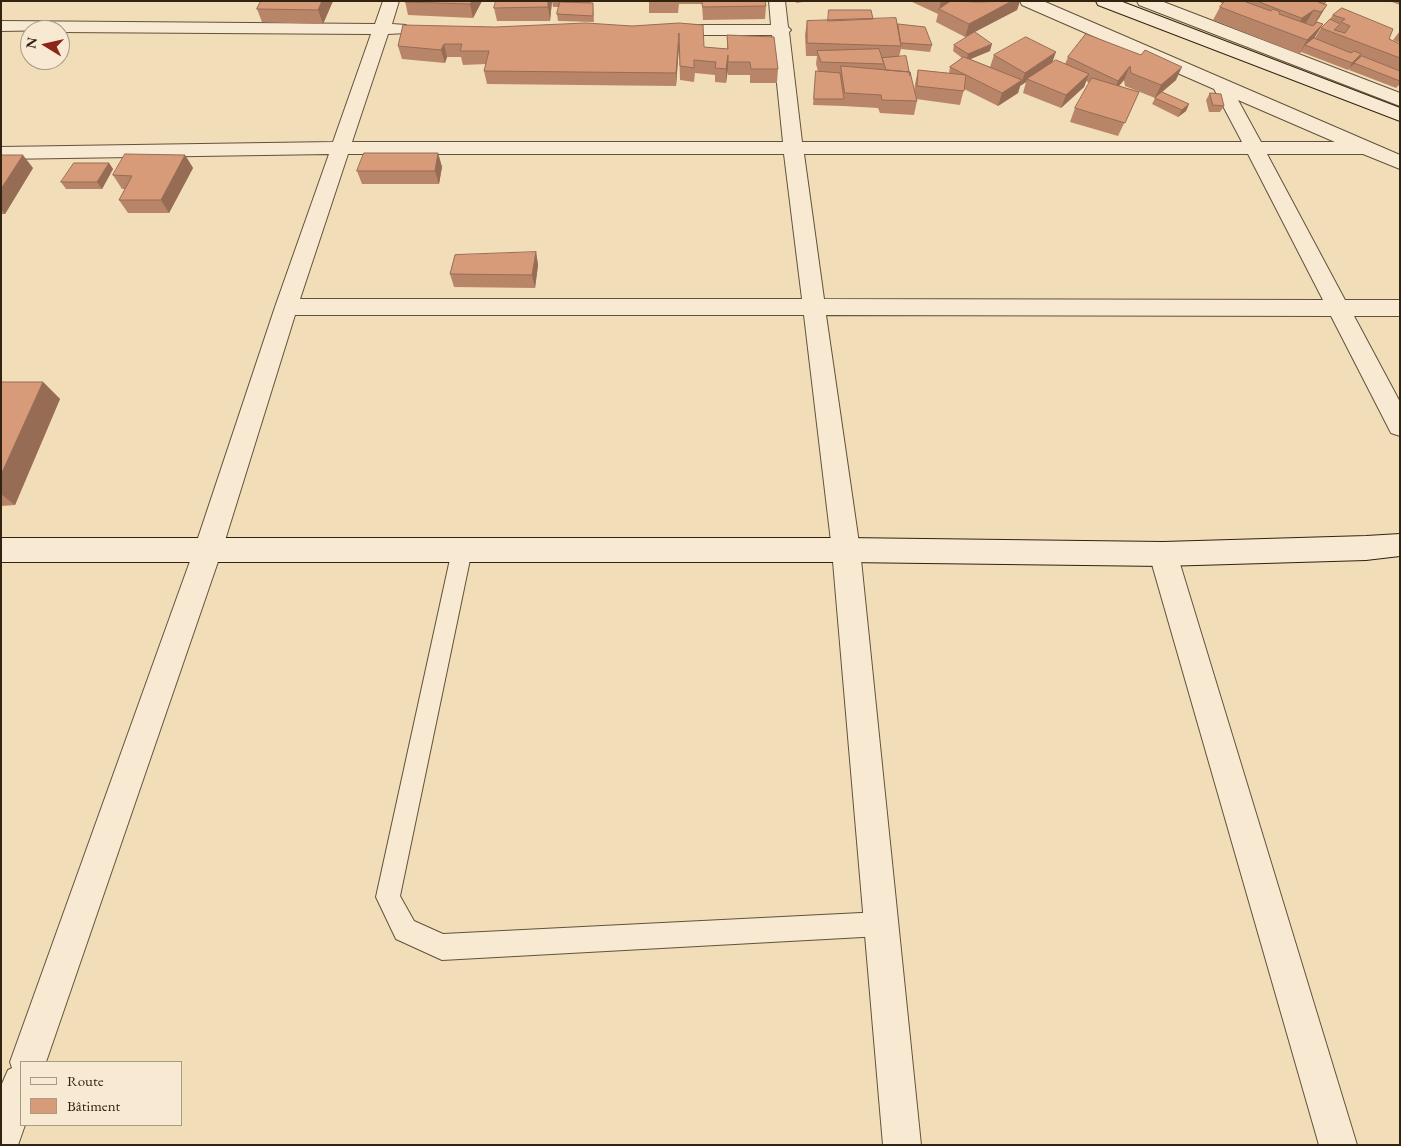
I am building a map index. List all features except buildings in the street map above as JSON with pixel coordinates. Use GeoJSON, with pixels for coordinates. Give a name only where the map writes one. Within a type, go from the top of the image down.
{"type":"FeatureCollection","features":[{"type":"Feature","properties":{"kind":"street"},"geometry":{"type":"LineString","coordinates":[[28,1061],[208,550],[286,307],[391,1]]}},
{"type":"Feature","properties":{"kind":"street"},"geometry":{"type":"LineString","coordinates":[[777,1],[782,30],[793,148],[846,550],[902,1145]]}},
{"type":"Feature","properties":{"kind":"street"},"geometry":{"type":"LineString","coordinates":[[1028,1],[1400,163]]}},
{"type":"Feature","properties":{"kind":"street"},"geometry":{"type":"LineString","coordinates":[[1104,1],[1400,115]]}},
{"type":"Feature","properties":{"kind":"street"},"geometry":{"type":"LineString","coordinates":[[1146,1],[1400,100]]}},
{"type":"Feature","properties":{"kind":"street"},"geometry":{"type":"LineString","coordinates":[[1161,24],[1189,1]]}},
{"type":"Feature","properties":{"kind":"street"},"geometry":{"type":"LineString","coordinates":[[1,26],[412,29]]}},
{"type":"Feature","properties":{"kind":"street"},"geometry":{"type":"LineString","coordinates":[[652,30],[782,30]]}},
{"type":"Feature","properties":{"kind":"street"},"geometry":{"type":"LineString","coordinates":[[1221,84],[1400,426]]}},
{"type":"Feature","properties":{"kind":"street"},"geometry":{"type":"LineString","coordinates":[[1,153],[340,148],[1367,148]]}},
{"type":"Feature","properties":{"kind":"street"},"geometry":{"type":"LineString","coordinates":[[286,307],[1400,308]]}},
{"type":"Feature","properties":{"kind":"street"},"geometry":{"type":"LineString","coordinates":[[1,550],[846,550],[1163,554],[1366,548],[1400,545]]}},
{"type":"Feature","properties":{"kind":"street"},"geometry":{"type":"LineString","coordinates":[[1163,554],[1338,1145]]}},
{"type":"Feature","properties":{"kind":"street"},"geometry":{"type":"LineString","coordinates":[[1,1140],[20,1086]]}},
{"type":"Feature","properties":{"kind":"lane"},"geometry":{"type":"LineString","coordinates":[[462,550],[388,897],[405,930],[442,947],[881,924]]}}]}
